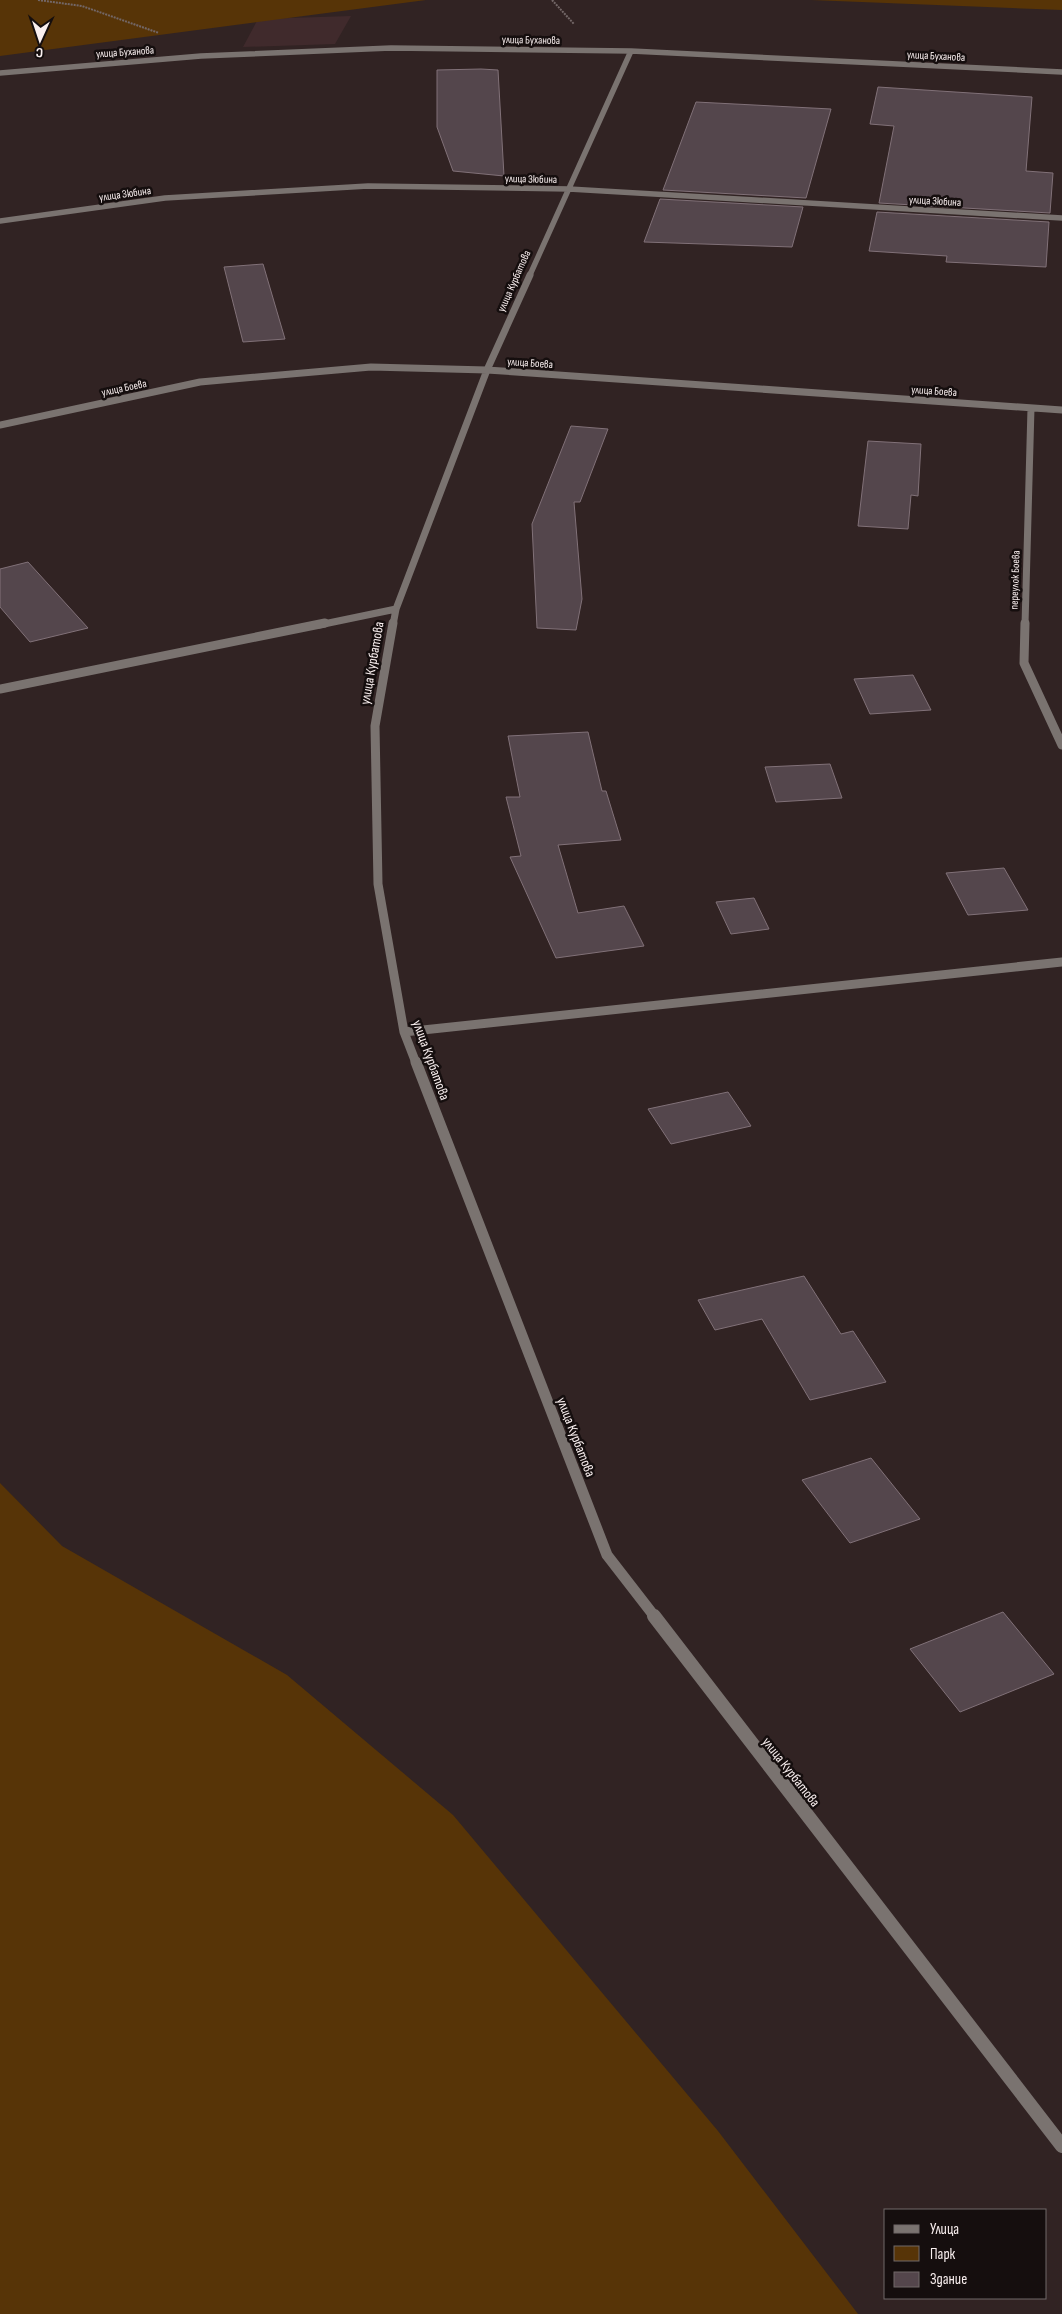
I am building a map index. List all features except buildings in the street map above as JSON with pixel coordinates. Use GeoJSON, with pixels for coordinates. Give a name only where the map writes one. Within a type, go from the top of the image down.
{"type":"FeatureCollection","features":[{"type":"Feature","properties":{"kind":"street","name":"улица Буханова"},"geometry":{"type":"LineString","coordinates":[[0,73],[210,55],[382,48],[631,51],[1062,72]]}},
{"type":"Feature","properties":{"kind":"street","name":"улица Курбатова"},"geometry":{"type":"LineString","coordinates":[[631,51],[487,370],[396,610],[375,726],[378,884],[404,1032],[607,1555],[1062,2146]]}},
{"type":"Feature","properties":{"kind":"street","name":"улица Зюбина"},"geometry":{"type":"LineString","coordinates":[[0,221],[165,198],[358,186],[569,190],[1062,218]]}},
{"type":"Feature","properties":{"kind":"street","name":"улица Боева"},"geometry":{"type":"LineString","coordinates":[[0,425],[200,382],[371,367],[487,370],[1062,410]]}},
{"type":"Feature","properties":{"kind":"street","name":"переулок Боева"},"geometry":{"type":"LineString","coordinates":[[1031,408],[1024,663],[1062,745]]}},
{"type":"Feature","properties":{"kind":"street","name":"улица Курбатова"},"geometry":{"type":"LineString","coordinates":[[0,689],[396,610]]}},
{"type":"Feature","properties":{"kind":"street"},"geometry":{"type":"LineString","coordinates":[[404,1032],[1062,962]]}},
{"type":"Feature","properties":{"kind":"path"},"geometry":{"type":"LineString","coordinates":[[38,0],[82,6],[161,34]]}},
{"type":"Feature","properties":{"kind":"shaded area"},"geometry":{"type":"Polygon","coordinates":[[[351,16],[335,44],[243,47],[258,19],[351,16]]]}},
{"type":"Feature","properties":{"kind":"green space"},"geometry":{"type":"Polygon","coordinates":[[[0,0],[426,0],[0,56],[0,0]]]}},
{"type":"Feature","properties":{"kind":"green space"},"geometry":{"type":"Polygon","coordinates":[[[811,0],[1062,0],[1062,10],[811,0]]]}},
{"type":"Feature","properties":{"kind":"green space"},"geometry":{"type":"Polygon","coordinates":[[[0,1483],[62,1546],[287,1675],[453,1815],[718,2131],[858,2314],[0,2314],[0,1483]]]}}]}
